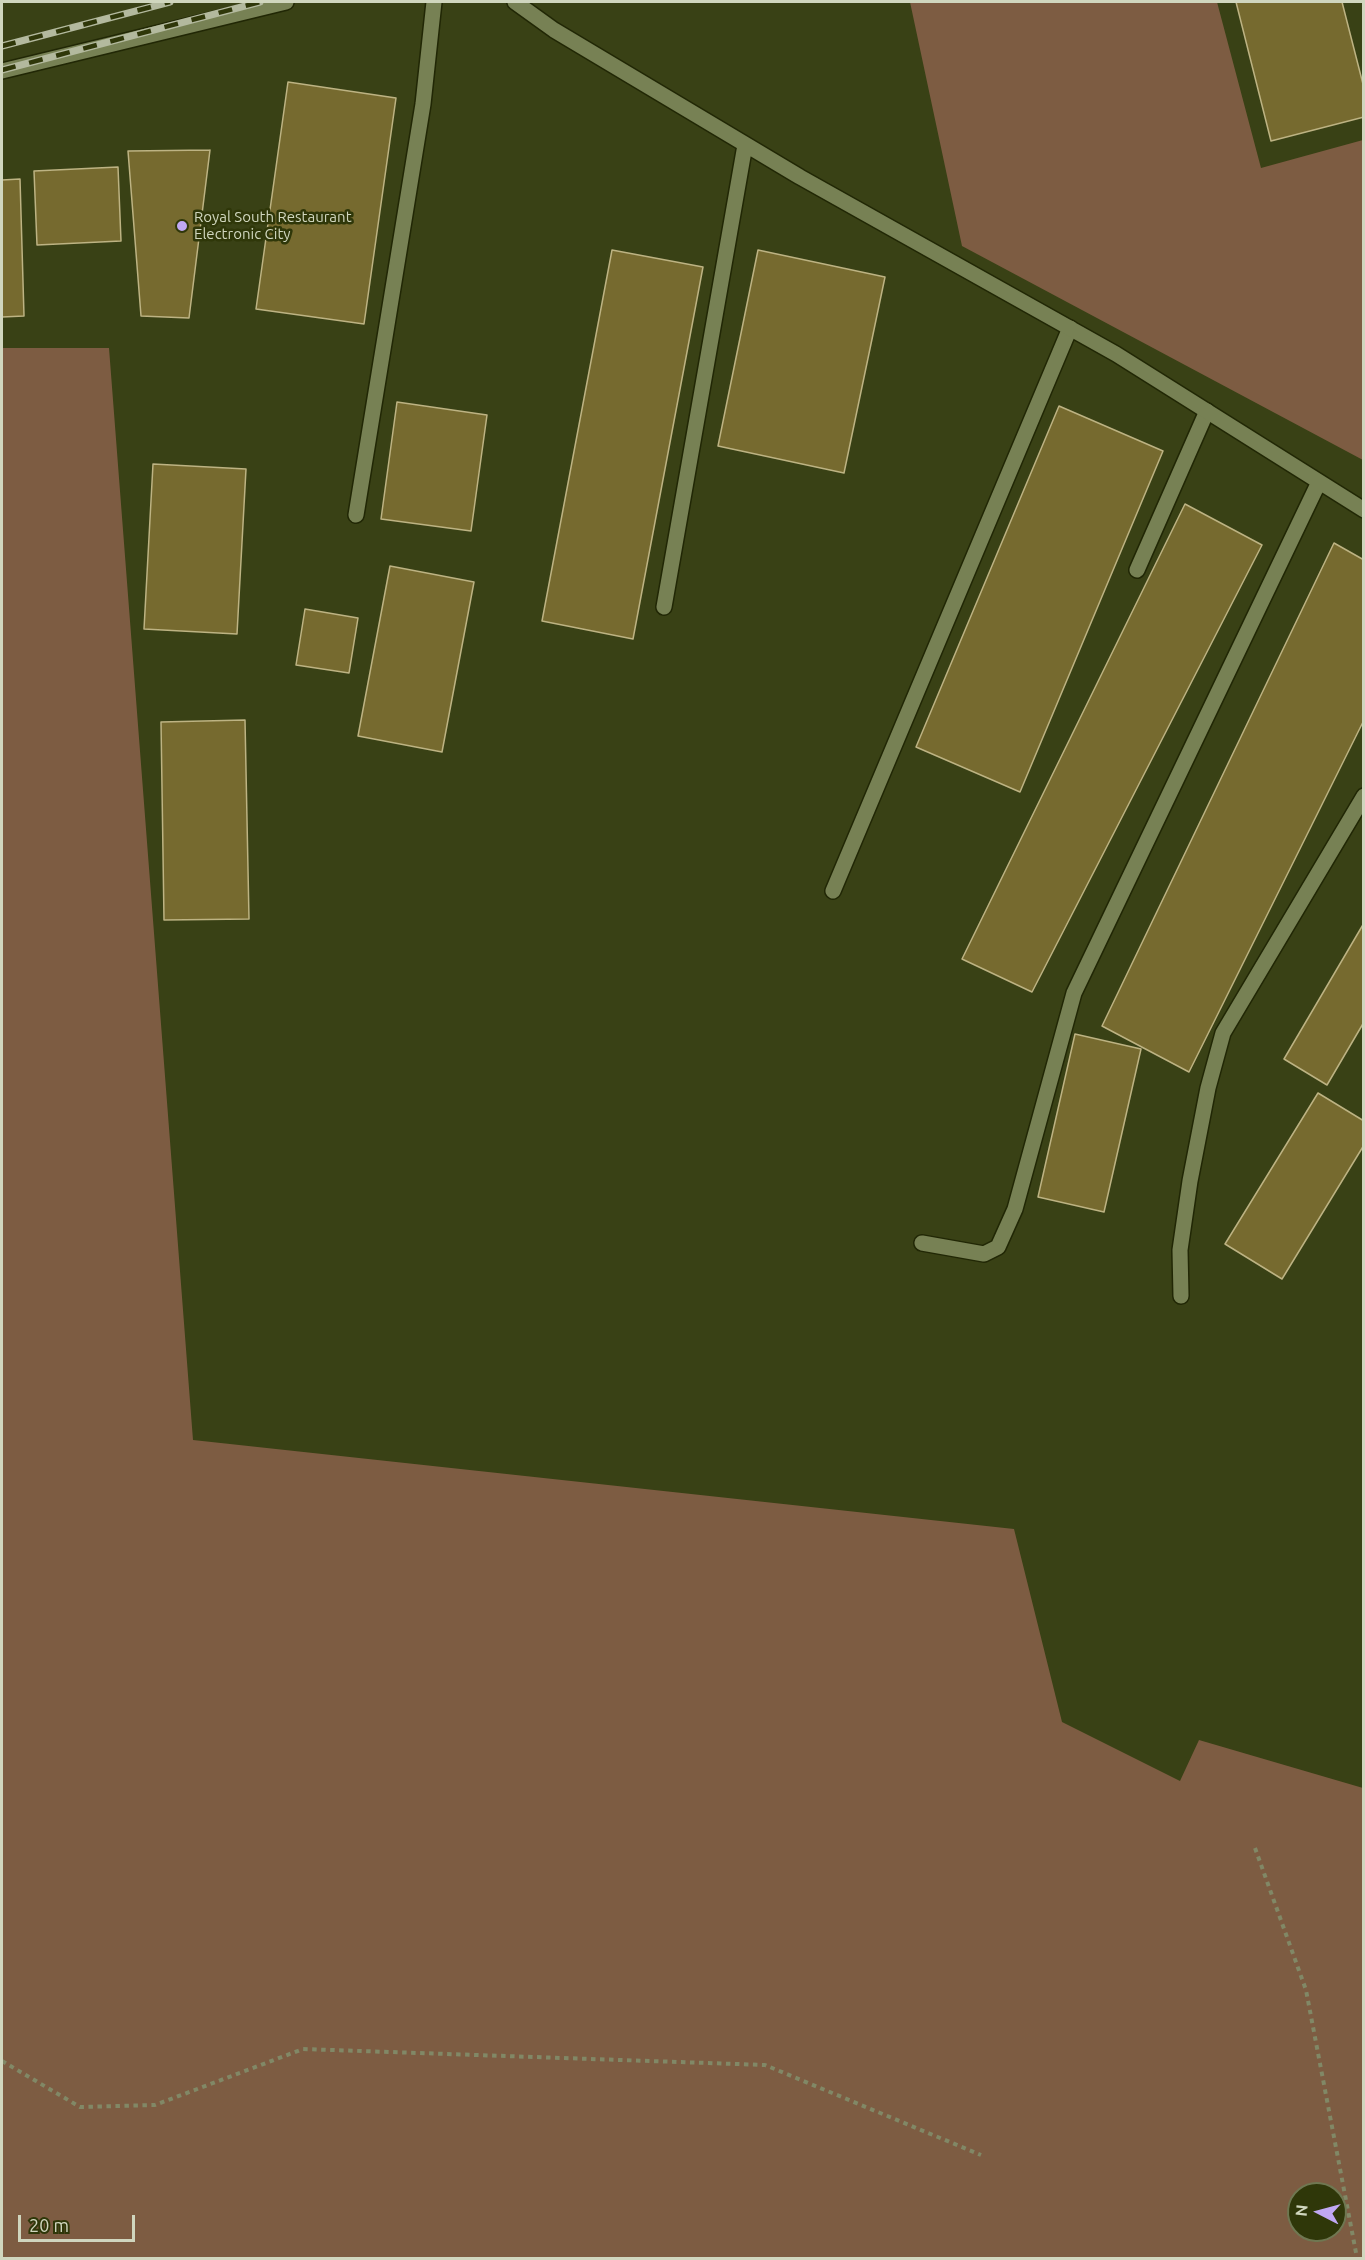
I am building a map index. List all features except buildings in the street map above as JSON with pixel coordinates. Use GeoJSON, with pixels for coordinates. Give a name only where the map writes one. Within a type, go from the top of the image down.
{"type":"FeatureCollection","features":[{"type":"Feature","properties":{"kind":"street"},"geometry":{"type":"LineString","coordinates":[[2,71],[286,2]]}},
{"type":"Feature","properties":{"kind":"street"},"geometry":{"type":"LineString","coordinates":[[356,515],[423,104],[434,2]]}},
{"type":"Feature","properties":{"kind":"street"},"geometry":{"type":"LineString","coordinates":[[515,2],[554,30],[745,145],[1116,354],[1364,510]]}},
{"type":"Feature","properties":{"kind":"street"},"geometry":{"type":"LineString","coordinates":[[664,607],[745,145]]}},
{"type":"Feature","properties":{"kind":"street"},"geometry":{"type":"LineString","coordinates":[[833,891],[1070,328]]}},
{"type":"Feature","properties":{"kind":"street"},"geometry":{"type":"LineString","coordinates":[[1137,570],[1207,411]]}},
{"type":"Feature","properties":{"kind":"street"},"geometry":{"type":"LineString","coordinates":[[922,1243],[984,1254],[998,1247],[1015,1209],[1074,993],[1319,482]]}},
{"type":"Feature","properties":{"kind":"street"},"geometry":{"type":"LineString","coordinates":[[1181,1296],[1180,1250],[1190,1181],[1223,1033],[1364,796]]}},
{"type":"Feature","properties":{"kind":"path"},"geometry":{"type":"LineString","coordinates":[[1255,1848],[1306,1990],[1357,2259]]}},
{"type":"Feature","properties":{"kind":"path"},"geometry":{"type":"LineString","coordinates":[[2,2061],[80,2107],[155,2105],[303,2049],[765,2065],[981,2155]]}},
{"type":"Feature","properties":{"kind":"shaded area"},"geometry":{"type":"Polygon","coordinates":[[[910,2],[1217,2],[1261,168],[1363,140],[1363,460],[962,246],[910,2]]]}},
{"type":"Feature","properties":{"kind":"shaded area"},"geometry":{"type":"Polygon","coordinates":[[[2,348],[109,348],[193,1440],[1014,1529],[1062,1722],[1180,1781],[1199,1740],[1363,1788],[1363,2258],[2,2258],[2,348]]]}},
{"type":"Feature","properties":{"kind":"railway"},"geometry":{"type":"LineString","coordinates":[[2,46],[170,2]]}},
{"type":"Feature","properties":{"kind":"railway"},"geometry":{"type":"LineString","coordinates":[[2,70],[260,2]]}},
{"type":"Feature","properties":{"kind":"place","name":"Royal South Restaurant Electronic City"},"geometry":{"type":"Point","coordinates":[182,226]}}]}
